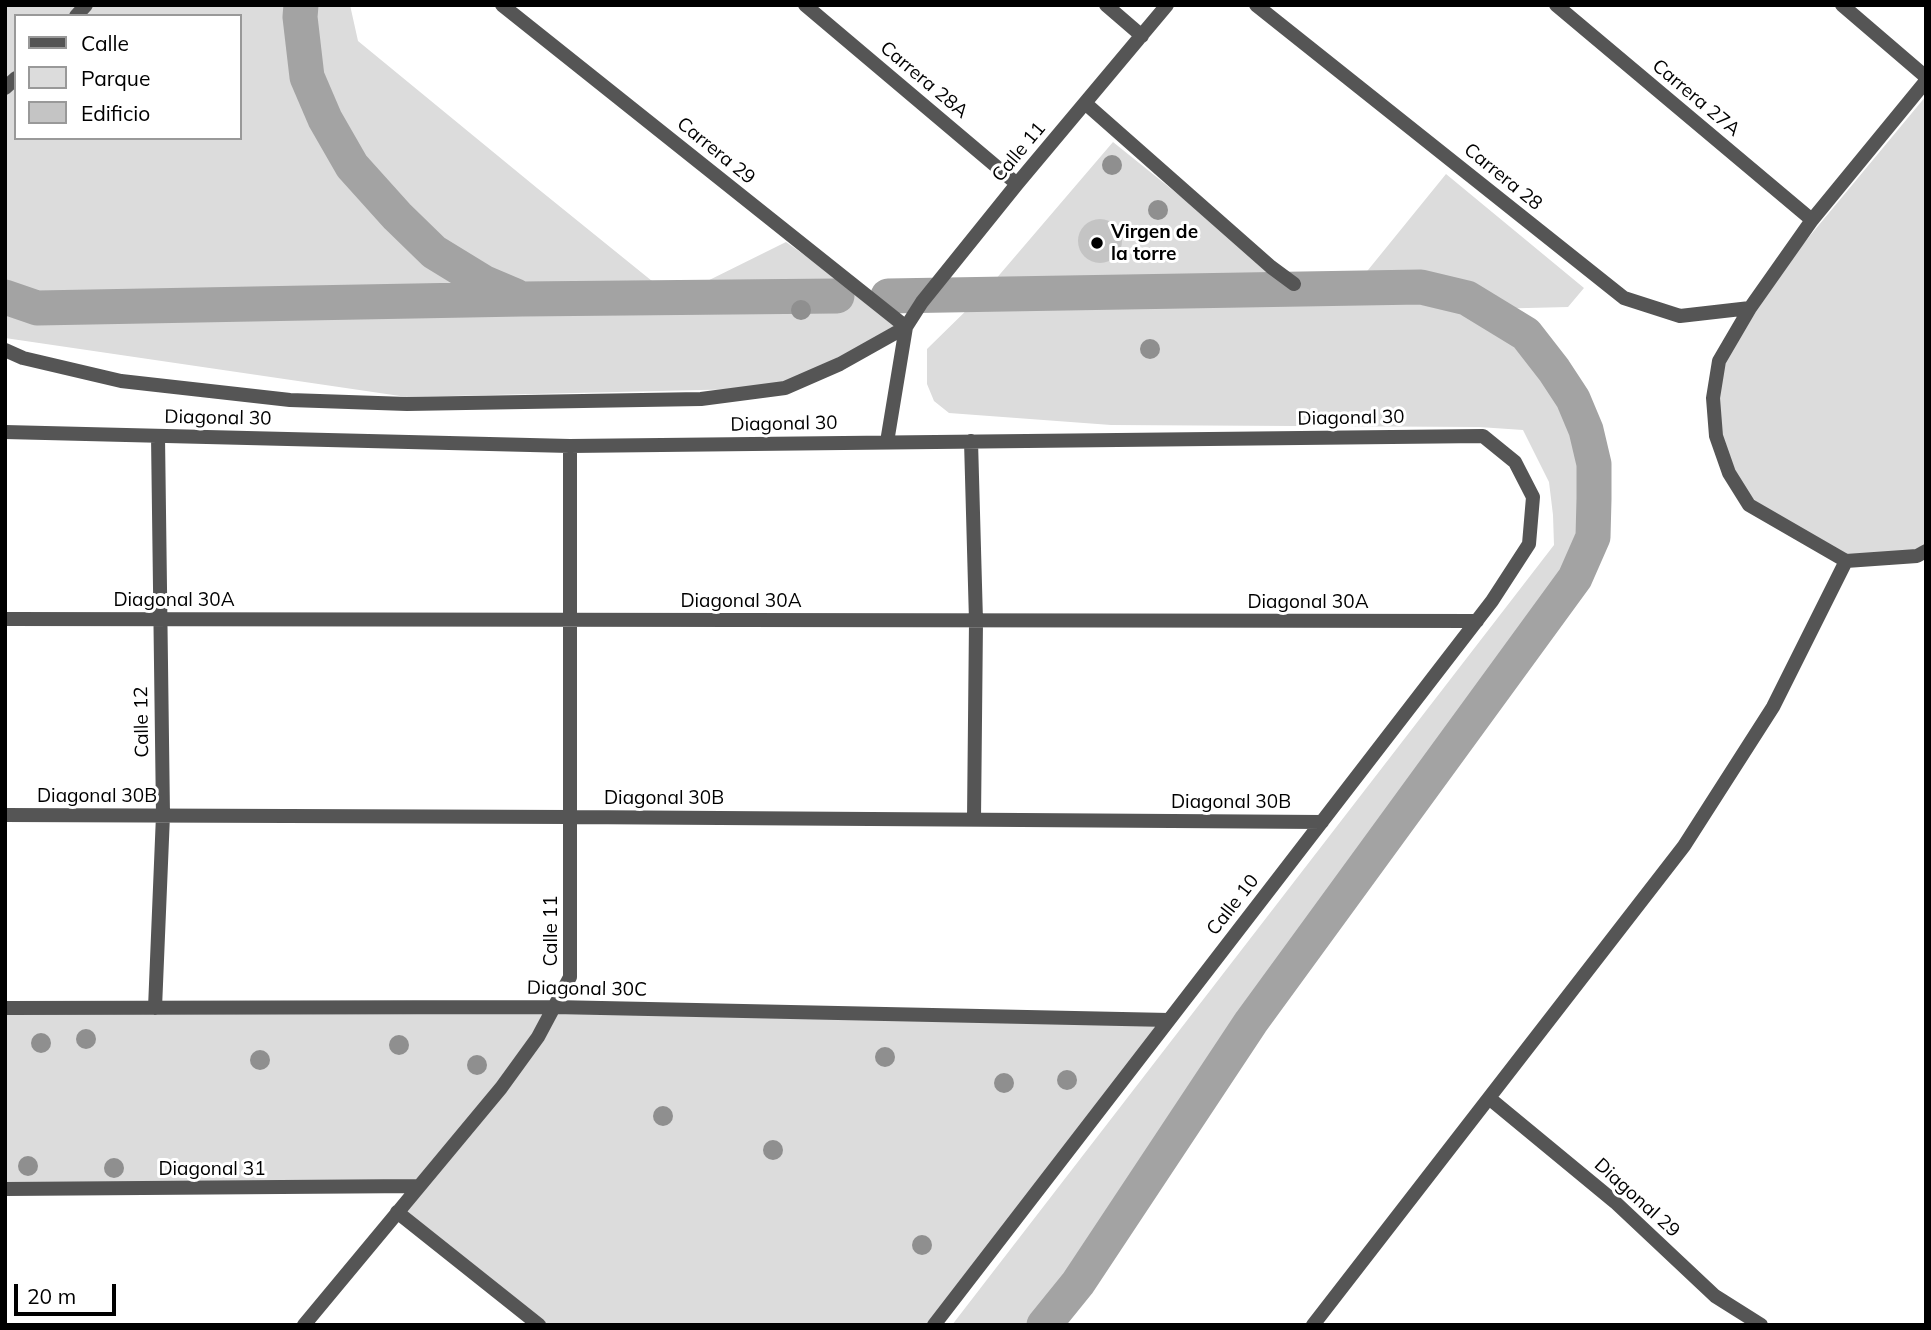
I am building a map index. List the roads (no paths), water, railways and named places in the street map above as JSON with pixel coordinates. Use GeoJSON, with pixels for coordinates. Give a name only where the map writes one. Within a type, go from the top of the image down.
{"type":"FeatureCollection","features":[{"type":"Feature","properties":{"kind":"street","name":"Carrera 29"},"geometry":{"type":"LineString","coordinates":[[502,5],[906,327]]}},
{"type":"Feature","properties":{"kind":"street","name":"Carrera 28A"},"geometry":{"type":"LineString","coordinates":[[805,5],[1017,184]]}},
{"type":"Feature","properties":{"kind":"street"},"geometry":{"type":"LineString","coordinates":[[1106,5],[1142,36]]}},
{"type":"Feature","properties":{"kind":"street","name":"Calle 11"},"geometry":{"type":"LineString","coordinates":[[906,327],[922,302],[1017,184],[1167,5]]}},
{"type":"Feature","properties":{"kind":"street","name":"Carrera 28"},"geometry":{"type":"LineString","coordinates":[[1256,5],[1625,299],[1680,316],[1750,308]]}},
{"type":"Feature","properties":{"kind":"street","name":"Carrera 27A"},"geometry":{"type":"LineString","coordinates":[[1556,5],[1812,220]]}},
{"type":"Feature","properties":{"kind":"street"},"geometry":{"type":"LineString","coordinates":[[1842,5],[1926,79],[1812,220],[1750,308],[1719,360],[1713,398],[1716,436],[1728,473],[1749,505],[1846,561],[1917,556],[1926,551]]}},
{"type":"Feature","properties":{"kind":"street"},"geometry":{"type":"LineString","coordinates":[[1085,103],[1270,267],[1294,284]]}},
{"type":"Feature","properties":{"kind":"street","name":"Diagonal 30"},"geometry":{"type":"LineString","coordinates":[[5,351],[23,358],[121,381],[290,400],[407,404],[701,399],[785,388],[840,364],[906,327]]}},
{"type":"Feature","properties":{"kind":"street"},"geometry":{"type":"LineString","coordinates":[[887,442],[906,327]]}},
{"type":"Feature","properties":{"kind":"street","name":"Diagonal 30"},"geometry":{"type":"LineString","coordinates":[[5,432],[570,446],[1483,436],[1516,462],[1533,497]]}},
{"type":"Feature","properties":{"kind":"street","name":"Calle 12"},"geometry":{"type":"LineString","coordinates":[[155,1008],[163,815],[158,436]]}},
{"type":"Feature","properties":{"kind":"street"},"geometry":{"type":"LineString","coordinates":[[971,441],[976,621],[974,819]]}},
{"type":"Feature","properties":{"kind":"street","name":"Calle 11"},"geometry":{"type":"LineString","coordinates":[[304,1325],[501,1088],[538,1037],[570,977],[570,446]]}},
{"type":"Feature","properties":{"kind":"street","name":"Calle 10"},"geometry":{"type":"LineString","coordinates":[[934,1325],[1492,601],[1529,544],[1533,497]]}},
{"type":"Feature","properties":{"kind":"street"},"geometry":{"type":"LineString","coordinates":[[1313,1325],[1684,846],[1773,706],[1846,561]]}},
{"type":"Feature","properties":{"kind":"street","name":"Diagonal 30A"},"geometry":{"type":"LineString","coordinates":[[5,620],[1477,621]]}},
{"type":"Feature","properties":{"kind":"street","name":"Diagonal 30B"},"geometry":{"type":"LineString","coordinates":[[5,815],[1322,822]]}},
{"type":"Feature","properties":{"kind":"street","name":"Diagonal 30C"},"geometry":{"type":"LineString","coordinates":[[5,1008],[554,1007],[1169,1020]]}},
{"type":"Feature","properties":{"kind":"street","name":"Diagonal 29"},"geometry":{"type":"LineString","coordinates":[[1489,1098],[1615,1202],[1715,1296],[1761,1325]]}},
{"type":"Feature","properties":{"kind":"street","name":"Diagonal 31"},"geometry":{"type":"LineString","coordinates":[[5,1189],[419,1186]]}},
{"type":"Feature","properties":{"kind":"street"},"geometry":{"type":"LineString","coordinates":[[397,1212],[538,1325]]}},
{"type":"Feature","properties":{"kind":"waterway"},"geometry":{"type":"LineString","coordinates":[[301,5],[307,77],[325,119],[352,166],[434,252],[483,282],[516,296]]}},
{"type":"Feature","properties":{"kind":"waterway"},"geometry":{"type":"LineString","coordinates":[[888,296],[1421,287],[1467,298],[1526,334],[1573,399],[1586,430],[1594,464],[1593,537],[1575,578],[1251,1022],[1078,1283],[1044,1325]]}},
{"type":"Feature","properties":{"kind":"waterway"},"geometry":{"type":"LineString","coordinates":[[5,297],[37,308],[837,296]]}},
{"type":"Feature","properties":{"kind":"place","name":"Virgen de la torre"},"geometry":{"type":"Point","coordinates":[1097,243]}}]}
